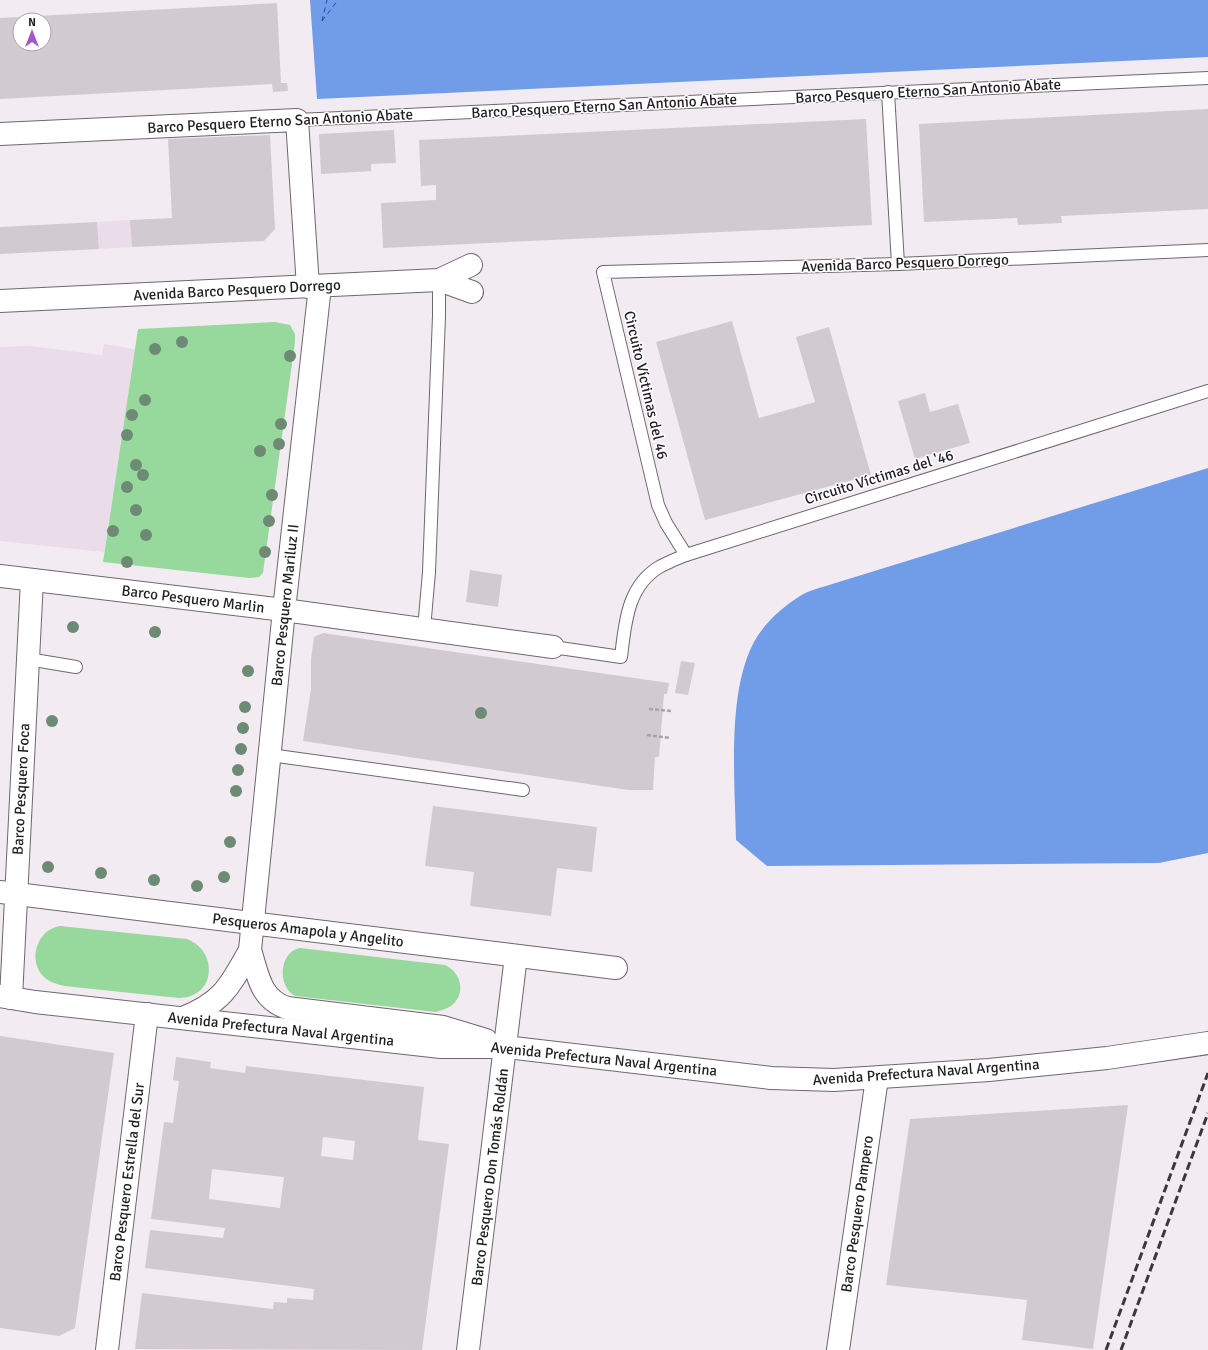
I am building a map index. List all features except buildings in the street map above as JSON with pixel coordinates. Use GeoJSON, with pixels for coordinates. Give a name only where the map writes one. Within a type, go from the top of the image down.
{"type":"FeatureCollection","features":[{"type":"Feature","properties":{"kind":"street","name":"Barco Pesquero Eterno San Antonio Abate"},"geometry":{"type":"LineString","coordinates":[[0,134],[298,120]]}},
{"type":"Feature","properties":{"kind":"street","name":"Barco Pesquero Mariluz II"},"geometry":{"type":"LineString","coordinates":[[250,950],[314,287],[298,120]]}},
{"type":"Feature","properties":{"kind":"street","name":"Avenida Barco Pesquero Dorrego"},"geometry":{"type":"LineString","coordinates":[[0,301],[439,280],[471,265]]}},
{"type":"Feature","properties":{"kind":"street"},"geometry":{"type":"LineString","coordinates":[[439,280],[472,292]]}},
{"type":"Feature","properties":{"kind":"street","name":"Barco Pesquero Marlin"},"geometry":{"type":"LineString","coordinates":[[0,576],[284,610],[553,647]]}},
{"type":"Feature","properties":{"kind":"street","name":"Barco Pesquero Foca"},"geometry":{"type":"LineString","coordinates":[[6,997],[8,893],[28,658],[32,580]]}},
{"type":"Feature","properties":{"kind":"street","name":"Pesqueros Amapola y Angelito"},"geometry":{"type":"LineString","coordinates":[[8,893],[616,968]]}},
{"type":"Feature","properties":{"kind":"street"},"geometry":{"type":"LineString","coordinates":[[182,1018],[212,1005],[222,996],[250,950]]}},
{"type":"Feature","properties":{"kind":"street"},"geometry":{"type":"LineString","coordinates":[[250,950],[262,987],[268,997],[276,1004],[287,1008],[443,1027],[506,1047]]}},
{"type":"Feature","properties":{"kind":"street","name":"Barco Pesquero Don Tomás Roldán"},"geometry":{"type":"LineString","coordinates":[[468,1350],[516,956]]}},
{"type":"Feature","properties":{"kind":"street","name":"Avenida Prefectura Naval Argentina"},"geometry":{"type":"LineString","coordinates":[[6,997],[441,1047],[506,1047],[771,1078],[802,1080],[877,1078],[1107,1058],[1208,1043]]}},
{"type":"Feature","properties":{"kind":"street","name":"Barco Pesquero Estrella del Sur"},"geometry":{"type":"LineString","coordinates":[[108,1350],[147,1014]]}},
{"type":"Feature","properties":{"kind":"street","name":"Barco Pesquero Pampero"},"geometry":{"type":"LineString","coordinates":[[838,1350],[877,1078]]}},
{"type":"Feature","properties":{"kind":"lane","name":"Barco Pesquero Eterno San Antonio Abate"},"geometry":{"type":"LineString","coordinates":[[298,120],[1208,78]]}},
{"type":"Feature","properties":{"kind":"lane"},"geometry":{"type":"LineString","coordinates":[[888,92],[898,264]]}},
{"type":"Feature","properties":{"kind":"lane","name":"Avenida Barco Pesquero Dorrego"},"geometry":{"type":"LineString","coordinates":[[603,272],[898,264],[1208,250]]}},
{"type":"Feature","properties":{"kind":"lane","name":"Circuito Víctimas del 46"},"geometry":{"type":"LineString","coordinates":[[603,272],[658,505],[666,523],[686,554]]}},
{"type":"Feature","properties":{"kind":"lane"},"geometry":{"type":"LineString","coordinates":[[424,629],[429,572],[439,316],[439,280]]}},
{"type":"Feature","properties":{"kind":"lane","name":"Circuito Víctimas del '46"},"geometry":{"type":"LineString","coordinates":[[553,647],[621,657],[626,619],[636,591],[645,579],[659,567],[686,554],[1208,392]]}},
{"type":"Feature","properties":{"kind":"lane"},"geometry":{"type":"LineString","coordinates":[[28,658],[76,667]]}},
{"type":"Feature","properties":{"kind":"lane"},"geometry":{"type":"LineString","coordinates":[[270,755],[523,790]]}},
{"type":"Feature","properties":{"kind":"path"},"geometry":{"type":"LineString","coordinates":[[649,709],[672,711]]}},
{"type":"Feature","properties":{"kind":"path"},"geometry":{"type":"LineString","coordinates":[[647,735],[670,738]]}},
{"type":"Feature","properties":{"kind":"shaded area"},"geometry":{"type":"Polygon","coordinates":[[[130,220],[132,247],[99,249],[97,222],[130,220]]]}},
{"type":"Feature","properties":{"kind":"shaded area"},"geometry":{"type":"Polygon","coordinates":[[[104,344],[135,349],[104,552],[0,541],[0,347],[30,346],[102,355],[104,344]]]}},
{"type":"Feature","properties":{"kind":"green space"},"geometry":{"type":"Polygon","coordinates":[[[275,322],[290,325],[295,334],[295,342],[263,573],[259,577],[249,578],[103,562],[138,329],[275,322]]]}},
{"type":"Feature","properties":{"kind":"green space"},"geometry":{"type":"Polygon","coordinates":[[[60,926],[187,939],[197,945],[204,953],[208,963],[209,973],[206,982],[200,990],[191,996],[179,998],[64,986],[53,983],[46,979],[39,970],[36,963],[36,955],[40,939],[52,928],[60,926]]]}},
{"type":"Feature","properties":{"kind":"green space"},"geometry":{"type":"Polygon","coordinates":[[[300,948],[445,965],[451,968],[458,978],[460,984],[459,996],[451,1006],[436,1012],[295,996],[285,985],[283,970],[284,962],[288,956],[293,951],[300,948]]]}},
{"type":"Feature","properties":{"kind":"water"},"geometry":{"type":"Polygon","coordinates":[[[310,0],[1208,0],[1208,57],[317,99],[310,0]]]}},
{"type":"Feature","properties":{"kind":"water"},"geometry":{"type":"Polygon","coordinates":[[[1208,468],[1208,853],[1159,863],[767,866],[736,840],[734,741],[739,690],[744,667],[756,638],[767,624],[786,606],[803,594],[818,588],[1208,468]]]}},
{"type":"Feature","properties":{"kind":"ferry route"},"geometry":{"type":"LineString","coordinates":[[322,21],[327,0]]}},
{"type":"Feature","properties":{"kind":"ferry route"},"geometry":{"type":"LineString","coordinates":[[322,21],[338,0]]}},
{"type":"Feature","properties":{"kind":"railway"},"geometry":{"type":"LineString","coordinates":[[1106,1350],[1208,1073]]}},
{"type":"Feature","properties":{"kind":"railway"},"geometry":{"type":"LineString","coordinates":[[1121,1350],[1208,1113]]}}]}
